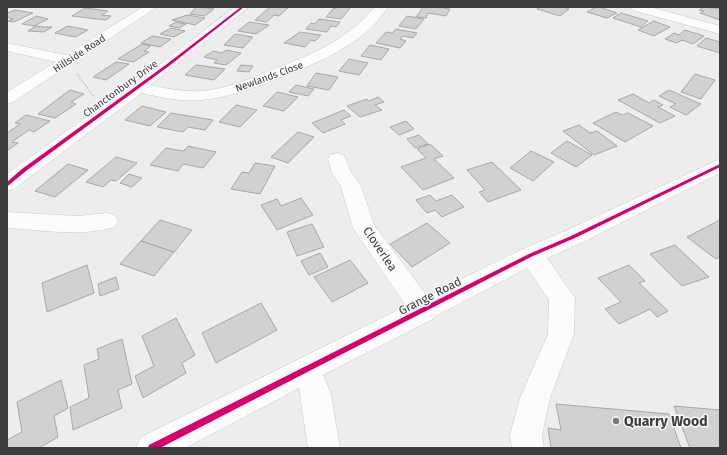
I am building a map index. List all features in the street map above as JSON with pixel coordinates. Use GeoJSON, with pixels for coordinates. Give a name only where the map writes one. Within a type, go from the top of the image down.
{"type":"FeatureCollection","features":[{"type":"Feature","properties":{"kind":"street","name":"Hillside Road"},"geometry":{"type":"LineString","coordinates":[[7,99],[151,7]]}},
{"type":"Feature","properties":{"kind":"street","name":"Chanctonbury Drive"},"geometry":{"type":"LineString","coordinates":[[7,184],[243,7]]}},
{"type":"Feature","properties":{"kind":"street","name":"Newlands Close"},"geometry":{"type":"LineString","coordinates":[[137,87],[184,96],[212,94],[245,86],[326,54],[366,26],[382,7]]}},
{"type":"Feature","properties":{"kind":"street"},"geometry":{"type":"LineString","coordinates":[[636,7],[720,30]]}},
{"type":"Feature","properties":{"kind":"street"},"geometry":{"type":"LineString","coordinates":[[7,47],[68,60]]}},
{"type":"Feature","properties":{"kind":"street","name":"Cloverlea"},"geometry":{"type":"LineString","coordinates":[[336,159],[350,186],[364,228],[424,311]]}},
{"type":"Feature","properties":{"kind":"street","name":"Grange Road"},"geometry":{"type":"LineString","coordinates":[[152,448],[424,311],[531,255],[573,237],[720,165]]}},
{"type":"Feature","properties":{"kind":"street"},"geometry":{"type":"LineString","coordinates":[[7,220],[77,224],[107,221]]}},
{"type":"Feature","properties":{"kind":"street"},"geometry":{"type":"LineString","coordinates":[[528,448],[526,435],[535,398],[561,334],[562,312],[562,298],[531,255]]}},
{"type":"Feature","properties":{"kind":"street"},"geometry":{"type":"LineString","coordinates":[[307,370],[316,394],[324,448]]}},
{"type":"Feature","properties":{"kind":"path"},"geometry":{"type":"LineString","coordinates":[[68,60],[97,100],[108,108]]}},
{"type":"Feature","properties":{"kind":"building"},"geometry":{"type":"Polygon","coordinates":[[[196,7],[214,9],[205,16],[190,14],[196,7]]]}},
{"type":"Feature","properties":{"kind":"building"},"geometry":{"type":"Polygon","coordinates":[[[270,7],[288,8],[279,16],[274,15],[267,22],[255,20],[270,7]]]}},
{"type":"Feature","properties":{"kind":"building"},"geometry":{"type":"Polygon","coordinates":[[[338,7],[351,7],[341,19],[326,17],[333,9],[338,7]]]}},
{"type":"Feature","properties":{"kind":"building"},"geometry":{"type":"Polygon","coordinates":[[[423,7],[450,9],[446,16],[428,13],[426,18],[416,17],[423,7]]]}},
{"type":"Feature","properties":{"kind":"building"},"geometry":{"type":"Polygon","coordinates":[[[540,7],[563,7],[569,9],[560,16],[537,9],[540,7]]]}},
{"type":"Feature","properties":{"kind":"building"},"geometry":{"type":"Polygon","coordinates":[[[596,7],[617,13],[607,18],[587,12],[596,7]]]}},
{"type":"Feature","properties":{"kind":"building"},"geometry":{"type":"Polygon","coordinates":[[[704,7],[720,9],[720,20],[700,13],[704,11],[699,10],[704,7]]]}},
{"type":"Feature","properties":{"kind":"building"},"geometry":{"type":"Polygon","coordinates":[[[85,8],[108,11],[102,15],[111,16],[106,20],[72,16],[85,8]]]}},
{"type":"Feature","properties":{"kind":"building"},"geometry":{"type":"Polygon","coordinates":[[[15,10],[33,13],[14,22],[8,21],[13,19],[7,17],[7,13],[15,10]]]}},
{"type":"Feature","properties":{"kind":"building"},"geometry":{"type":"Polygon","coordinates":[[[621,13],[648,21],[641,27],[613,18],[621,13]]]}},
{"type":"Feature","properties":{"kind":"building"},"geometry":{"type":"Polygon","coordinates":[[[187,15],[205,18],[195,25],[172,20],[187,15]]]}},
{"type":"Feature","properties":{"kind":"building"},"geometry":{"type":"Polygon","coordinates":[[[36,16],[48,19],[34,26],[22,24],[36,16]]]}},
{"type":"Feature","properties":{"kind":"building"},"geometry":{"type":"Polygon","coordinates":[[[407,16],[424,19],[416,29],[399,26],[407,16]]]}},
{"type":"Feature","properties":{"kind":"building"},"geometry":{"type":"Polygon","coordinates":[[[319,19],[340,22],[336,27],[331,26],[327,32],[306,29],[311,23],[315,24],[319,19]]]}},
{"type":"Feature","properties":{"kind":"building"},"geometry":{"type":"Polygon","coordinates":[[[654,21],[670,27],[654,36],[638,30],[654,21]]]}},
{"type":"Feature","properties":{"kind":"building"},"geometry":{"type":"Polygon","coordinates":[[[176,22],[186,24],[179,28],[169,26],[176,22]]]}},
{"type":"Feature","properties":{"kind":"building"},"geometry":{"type":"Polygon","coordinates":[[[249,22],[269,25],[256,34],[238,31],[249,22]]]}},
{"type":"Feature","properties":{"kind":"building"},"geometry":{"type":"Polygon","coordinates":[[[36,26],[52,27],[44,32],[28,31],[36,26]]]}},
{"type":"Feature","properties":{"kind":"building"},"geometry":{"type":"Polygon","coordinates":[[[68,26],[88,30],[75,37],[55,33],[68,26]]]}},
{"type":"Feature","properties":{"kind":"building"},"geometry":{"type":"Polygon","coordinates":[[[171,28],[185,31],[174,37],[160,34],[171,28]]]}},
{"type":"Feature","properties":{"kind":"building"},"geometry":{"type":"Polygon","coordinates":[[[396,29],[417,33],[413,38],[403,36],[400,39],[406,41],[400,48],[376,43],[386,32],[392,33],[396,29]]]}},
{"type":"Feature","properties":{"kind":"building"},"geometry":{"type":"Polygon","coordinates":[[[685,30],[704,36],[693,44],[682,40],[677,43],[665,39],[674,33],[679,35],[685,30]]]}},
{"type":"Feature","properties":{"kind":"building"},"geometry":{"type":"Polygon","coordinates":[[[300,32],[321,35],[315,41],[311,40],[305,47],[284,43],[300,32]]]}},
{"type":"Feature","properties":{"kind":"building"},"geometry":{"type":"Polygon","coordinates":[[[235,34],[253,37],[243,48],[224,45],[235,34]]]}},
{"type":"Feature","properties":{"kind":"building"},"geometry":{"type":"Polygon","coordinates":[[[152,36],[171,39],[160,47],[141,43],[152,36]]]}},
{"type":"Feature","properties":{"kind":"building"},"geometry":{"type":"Polygon","coordinates":[[[706,38],[720,42],[720,53],[697,46],[706,38]]]}},
{"type":"Feature","properties":{"kind":"building"},"geometry":{"type":"Polygon","coordinates":[[[142,44],[151,46],[144,51],[149,52],[133,62],[118,59],[142,44]]]}},
{"type":"Feature","properties":{"kind":"building"},"geometry":{"type":"Polygon","coordinates":[[[370,45],[389,49],[381,60],[361,56],[370,45]]]}},
{"type":"Feature","properties":{"kind":"building"},"geometry":{"type":"Polygon","coordinates":[[[226,50],[241,53],[226,65],[214,63],[217,60],[204,57],[213,51],[222,53],[226,50]]]}},
{"type":"Feature","properties":{"kind":"building"},"geometry":{"type":"Polygon","coordinates":[[[349,59],[368,63],[359,75],[339,71],[349,59]]]}},
{"type":"Feature","properties":{"kind":"building"},"geometry":{"type":"Polygon","coordinates":[[[116,62],[129,64],[106,80],[93,77],[116,62]]]}},
{"type":"Feature","properties":{"kind":"building"},"geometry":{"type":"Polygon","coordinates":[[[196,65],[225,69],[214,80],[185,75],[196,65]]]}},
{"type":"Feature","properties":{"kind":"building"},"geometry":{"type":"Polygon","coordinates":[[[241,65],[253,66],[249,72],[237,71],[241,65]]]}},
{"type":"Feature","properties":{"kind":"building"},"geometry":{"type":"Polygon","coordinates":[[[316,73],[338,77],[329,90],[307,86],[316,73]]]}},
{"type":"Feature","properties":{"kind":"building"},"geometry":{"type":"Polygon","coordinates":[[[695,74],[715,80],[701,99],[681,92],[695,74]]]}},
{"type":"Feature","properties":{"kind":"building"},"geometry":{"type":"Polygon","coordinates":[[[296,85],[314,89],[308,96],[289,92],[296,85]]]}},
{"type":"Feature","properties":{"kind":"building"},"geometry":{"type":"Polygon","coordinates":[[[70,90],[84,94],[71,102],[76,104],[55,118],[38,114],[70,90]]]}},
{"type":"Feature","properties":{"kind":"building"},"geometry":{"type":"Polygon","coordinates":[[[669,90],[701,104],[686,115],[670,107],[676,104],[659,96],[669,90]]]}},
{"type":"Feature","properties":{"kind":"building"},"geometry":{"type":"Polygon","coordinates":[[[277,92],[298,97],[284,111],[263,106],[277,92]]]}},
{"type":"Feature","properties":{"kind":"building"},"geometry":{"type":"Polygon","coordinates":[[[633,94],[649,103],[654,100],[663,105],[658,107],[675,116],[660,123],[618,100],[633,94]]]}},
{"type":"Feature","properties":{"kind":"building"},"geometry":{"type":"Polygon","coordinates":[[[378,97],[384,102],[375,105],[382,110],[360,117],[347,106],[367,99],[369,101],[378,97]]]}},
{"type":"Feature","properties":{"kind":"building"},"geometry":{"type":"Polygon","coordinates":[[[236,105],[257,110],[240,127],[219,122],[236,105]]]}},
{"type":"Feature","properties":{"kind":"building"},"geometry":{"type":"Polygon","coordinates":[[[142,106],[166,112],[150,126],[125,120],[142,106]]]}},
{"type":"Feature","properties":{"kind":"building"},"geometry":{"type":"Polygon","coordinates":[[[344,110],[351,116],[341,120],[345,124],[323,133],[312,123],[344,110]]]}},
{"type":"Feature","properties":{"kind":"building"},"geometry":{"type":"Polygon","coordinates":[[[616,112],[622,115],[628,113],[653,126],[625,142],[593,123],[616,112]]]}},
{"type":"Feature","properties":{"kind":"building"},"geometry":{"type":"Polygon","coordinates":[[[171,113],[213,120],[205,130],[188,127],[183,132],[157,127],[171,113]]]}},
{"type":"Feature","properties":{"kind":"building"},"geometry":{"type":"Polygon","coordinates":[[[26,115],[50,121],[34,132],[29,130],[12,142],[18,143],[7,151],[7,133],[20,124],[15,123],[26,115]]]}},
{"type":"Feature","properties":{"kind":"building"},"geometry":{"type":"Polygon","coordinates":[[[406,121],[414,129],[399,135],[390,127],[406,121]]]}},
{"type":"Feature","properties":{"kind":"building"},"geometry":{"type":"Polygon","coordinates":[[[579,125],[590,133],[597,131],[617,146],[594,155],[563,131],[579,125]]]}},
{"type":"Feature","properties":{"kind":"building"},"geometry":{"type":"Polygon","coordinates":[[[298,132],[314,137],[288,163],[271,157],[298,132]]]}},
{"type":"Feature","properties":{"kind":"building"},"geometry":{"type":"Polygon","coordinates":[[[419,135],[428,144],[415,148],[407,139],[419,135]]]}},
{"type":"Feature","properties":{"kind":"building"},"geometry":{"type":"Polygon","coordinates":[[[567,141],[592,155],[576,167],[551,153],[567,141]]]}},
{"type":"Feature","properties":{"kind":"building"},"geometry":{"type":"Polygon","coordinates":[[[430,144],[443,156],[434,159],[454,178],[423,190],[401,167],[426,158],[417,149],[430,144]]]}},
{"type":"Feature","properties":{"kind":"building"},"geometry":{"type":"Polygon","coordinates":[[[188,146],[216,152],[203,168],[183,164],[178,171],[150,165],[166,148],[184,151],[188,146]]]}},
{"type":"Feature","properties":{"kind":"building"},"geometry":{"type":"Polygon","coordinates":[[[531,151],[554,162],[533,181],[510,168],[531,151]]]}},
{"type":"Feature","properties":{"kind":"building"},"geometry":{"type":"Polygon","coordinates":[[[116,157],[137,163],[116,181],[111,180],[103,187],[86,182],[116,157]]]}},
{"type":"Feature","properties":{"kind":"building"},"geometry":{"type":"Polygon","coordinates":[[[492,162],[521,190],[488,202],[479,192],[485,190],[467,170],[492,162]]]}},
{"type":"Feature","properties":{"kind":"building"},"geometry":{"type":"Polygon","coordinates":[[[255,163],[275,166],[260,194],[231,189],[242,172],[249,173],[255,163]]]}},
{"type":"Feature","properties":{"kind":"building"},"geometry":{"type":"Polygon","coordinates":[[[68,164],[88,170],[55,197],[35,191],[68,164]]]}},
{"type":"Feature","properties":{"kind":"building"},"geometry":{"type":"Polygon","coordinates":[[[129,174],[142,178],[132,187],[120,183],[129,174]]]}},
{"type":"Feature","properties":{"kind":"building"},"geometry":{"type":"Polygon","coordinates":[[[430,195],[436,201],[452,195],[464,207],[442,217],[435,210],[427,213],[416,200],[430,195]]]}},
{"type":"Feature","properties":{"kind":"building"},"geometry":{"type":"Polygon","coordinates":[[[301,198],[313,215],[277,230],[261,205],[277,199],[281,206],[301,198]]]}},
{"type":"Feature","properties":{"kind":"building"},"geometry":{"type":"Polygon","coordinates":[[[160,220],[192,230],[174,252],[141,241],[160,220]]]}},
{"type":"Feature","properties":{"kind":"building"},"geometry":{"type":"Polygon","coordinates":[[[720,220],[720,257],[716,259],[687,237],[720,220]]]}},
{"type":"Feature","properties":{"kind":"building"},"geometry":{"type":"Polygon","coordinates":[[[427,223],[450,243],[412,267],[390,244],[427,223]]]}},
{"type":"Feature","properties":{"kind":"building"},"geometry":{"type":"Polygon","coordinates":[[[312,224],[324,247],[297,256],[287,232],[312,224]]]}},
{"type":"Feature","properties":{"kind":"building"},"geometry":{"type":"Polygon","coordinates":[[[141,241],[174,252],[154,276],[120,264],[141,241]]]}},
{"type":"Feature","properties":{"kind":"building"},"geometry":{"type":"Polygon","coordinates":[[[675,245],[709,277],[682,286],[650,254],[675,245]]]}},
{"type":"Feature","properties":{"kind":"building"},"geometry":{"type":"Polygon","coordinates":[[[320,253],[328,267],[309,275],[301,261],[320,253]]]}},
{"type":"Feature","properties":{"kind":"building"},"geometry":{"type":"Polygon","coordinates":[[[350,260],[368,283],[332,302],[314,277],[350,260]]]}},
{"type":"Feature","properties":{"kind":"building"},"geometry":{"type":"Polygon","coordinates":[[[87,265],[94,293],[47,312],[42,283],[87,265]]]}},
{"type":"Feature","properties":{"kind":"building"},"geometry":{"type":"Polygon","coordinates":[[[629,265],[645,281],[639,283],[668,311],[657,317],[650,309],[619,324],[605,309],[621,302],[598,278],[629,265]]]}},
{"type":"Feature","properties":{"kind":"building"},"geometry":{"type":"Polygon","coordinates":[[[116,277],[119,289],[100,296],[98,284],[116,277]]]}},
{"type":"Feature","properties":{"kind":"building"},"geometry":{"type":"Polygon","coordinates":[[[261,303],[277,330],[216,363],[202,333],[261,303]]]}},
{"type":"Feature","properties":{"kind":"building"},"geometry":{"type":"Polygon","coordinates":[[[176,318],[195,355],[182,363],[186,373],[143,398],[135,376],[154,366],[142,336],[176,318]]]}},
{"type":"Feature","properties":{"kind":"building"},"geometry":{"type":"Polygon","coordinates":[[[122,339],[132,384],[118,390],[122,408],[73,430],[70,407],[89,398],[84,365],[99,359],[97,349],[122,339]]]}},
{"type":"Feature","properties":{"kind":"building"},"geometry":{"type":"Polygon","coordinates":[[[61,380],[68,408],[54,416],[58,437],[39,448],[7,448],[7,440],[22,432],[17,402],[61,380]]]}},
{"type":"Feature","properties":{"kind":"building","name":"Quarry Wood"},"geometry":{"type":"Polygon","coordinates":[[[556,404],[669,414],[681,448],[551,448],[548,428],[561,430],[556,404]]]}},
{"type":"Feature","properties":{"kind":"building"},"geometry":{"type":"Polygon","coordinates":[[[674,406],[720,410],[720,448],[690,448],[674,406]]]}},
{"type":"Feature","properties":{"kind":"cycle path"},"geometry":{"type":"LineString","coordinates":[[7,184],[168,65],[243,7]]}},
{"type":"Feature","properties":{"kind":"cycle path"},"geometry":{"type":"LineString","coordinates":[[152,448],[531,255],[573,237],[720,165]]}},
{"type":"Feature","properties":{"kind":"place","name":"Quarry Wood"},"geometry":{"type":"Point","coordinates":[616,421]}}]}
